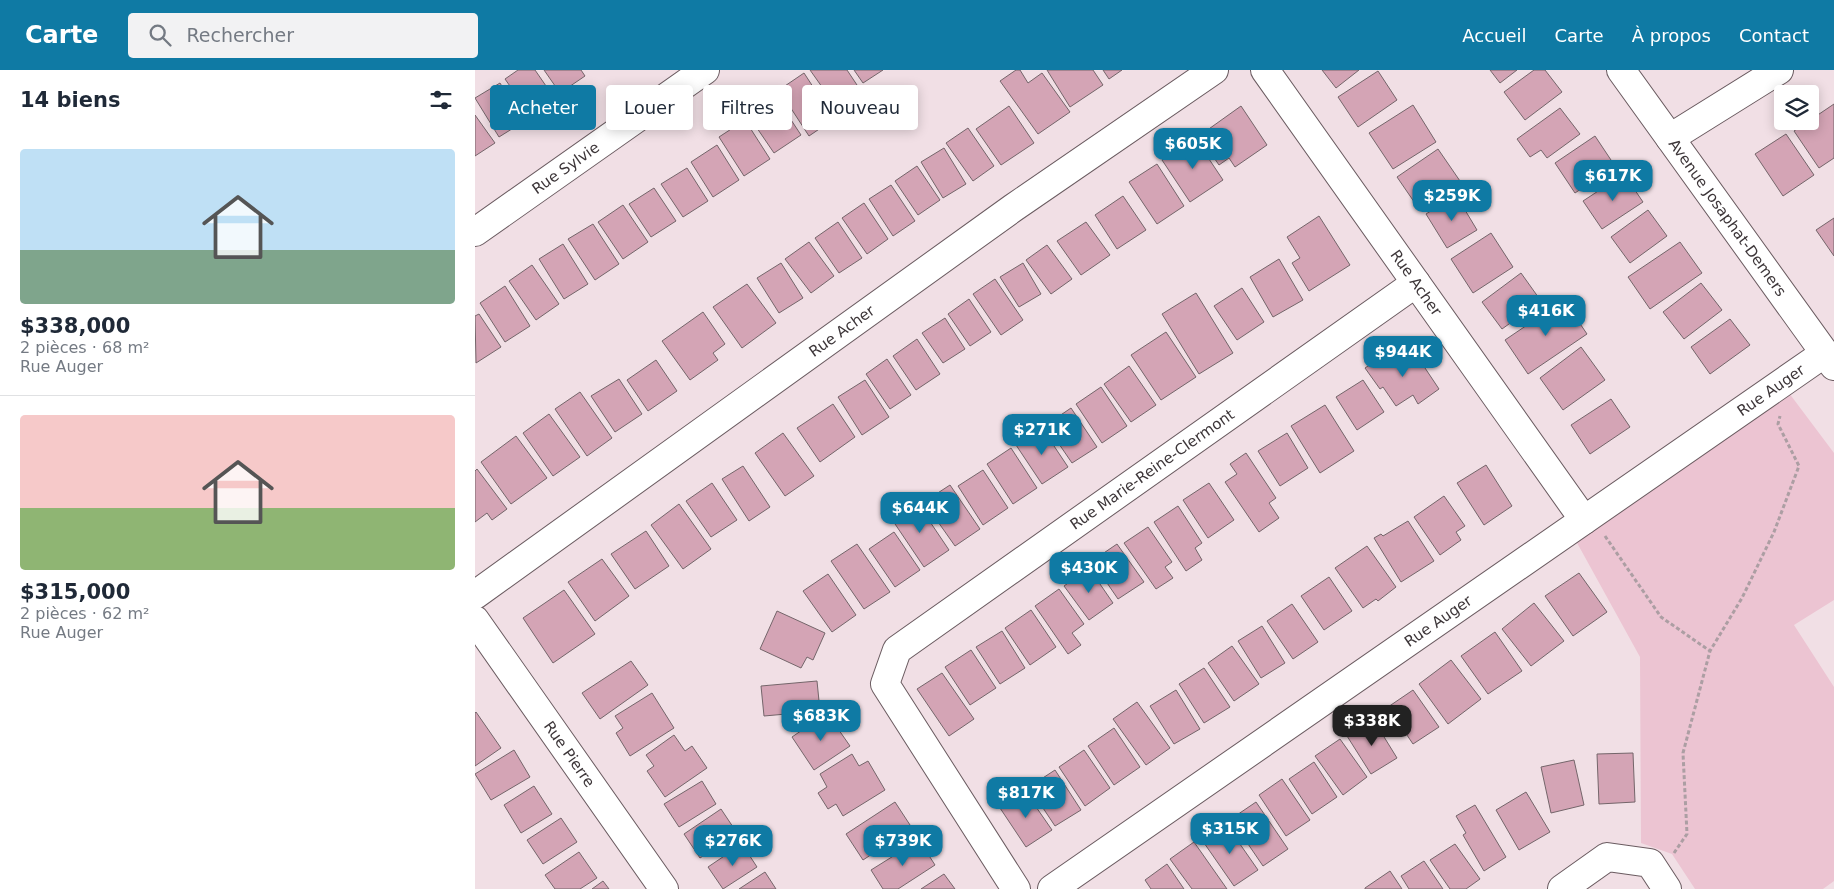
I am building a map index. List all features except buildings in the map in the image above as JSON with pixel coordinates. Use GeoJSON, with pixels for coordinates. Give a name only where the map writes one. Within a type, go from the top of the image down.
{"type":"FeatureCollection","features":[{"type":"Feature","properties":{"kind":"street","name":"Rue Sylvie"},"geometry":{"type":"LineString","coordinates":[[475,232],[705,70]]}},
{"type":"Feature","properties":{"kind":"street","name":"Rue Acher"},"geometry":{"type":"LineString","coordinates":[[475,595],[1005,214],[1214,70]]}},
{"type":"Feature","properties":{"kind":"street","name":"Rue Acher"},"geometry":{"type":"LineString","coordinates":[[1265,70],[1416,283],[1587,517]]}},
{"type":"Feature","properties":{"kind":"street","name":"Avenue Josaphat-Demers"},"geometry":{"type":"LineString","coordinates":[[1621,70],[1829,359]]}},
{"type":"Feature","properties":{"kind":"street"},"geometry":{"type":"LineString","coordinates":[[1670,138],[1779,70]]}},
{"type":"Feature","properties":{"kind":"street","name":"Rue Marie-Reine-Clermont"},"geometry":{"type":"LineString","coordinates":[[1016,889],[885,684],[897,650],[1416,283]]}},
{"type":"Feature","properties":{"kind":"street","name":"Rue Auger"},"geometry":{"type":"LineString","coordinates":[[1052,889],[1587,517],[1829,359]]}},
{"type":"Feature","properties":{"kind":"street","name":"Rue Pierre"},"geometry":{"type":"LineString","coordinates":[[475,620],[665,889]]}},
{"type":"Feature","properties":{"kind":"street"},"geometry":{"type":"LineString","coordinates":[[1562,889],[1607,857],[1650,863],[1661,880]]}},
{"type":"Feature","properties":{"kind":"path"},"geometry":{"type":"LineString","coordinates":[[1661,880],[1670,858],[1687,834],[1683,753],[1710,651],[1742,598],[1774,532],[1799,466],[1778,424],[1783,409]]}},
{"type":"Feature","properties":{"kind":"path"},"geometry":{"type":"LineString","coordinates":[[1587,517],[1661,617],[1710,651]]}},
{"type":"Feature","properties":{"kind":"shaded area"},"geometry":{"type":"Polygon","coordinates":[[[1789,393],[1834,453],[1834,600],[1794,625],[1834,687],[1834,881],[1823,889],[1695,889],[1672,854],[1641,843],[1640,657],[1576,541],[1789,393]]]}}]}
